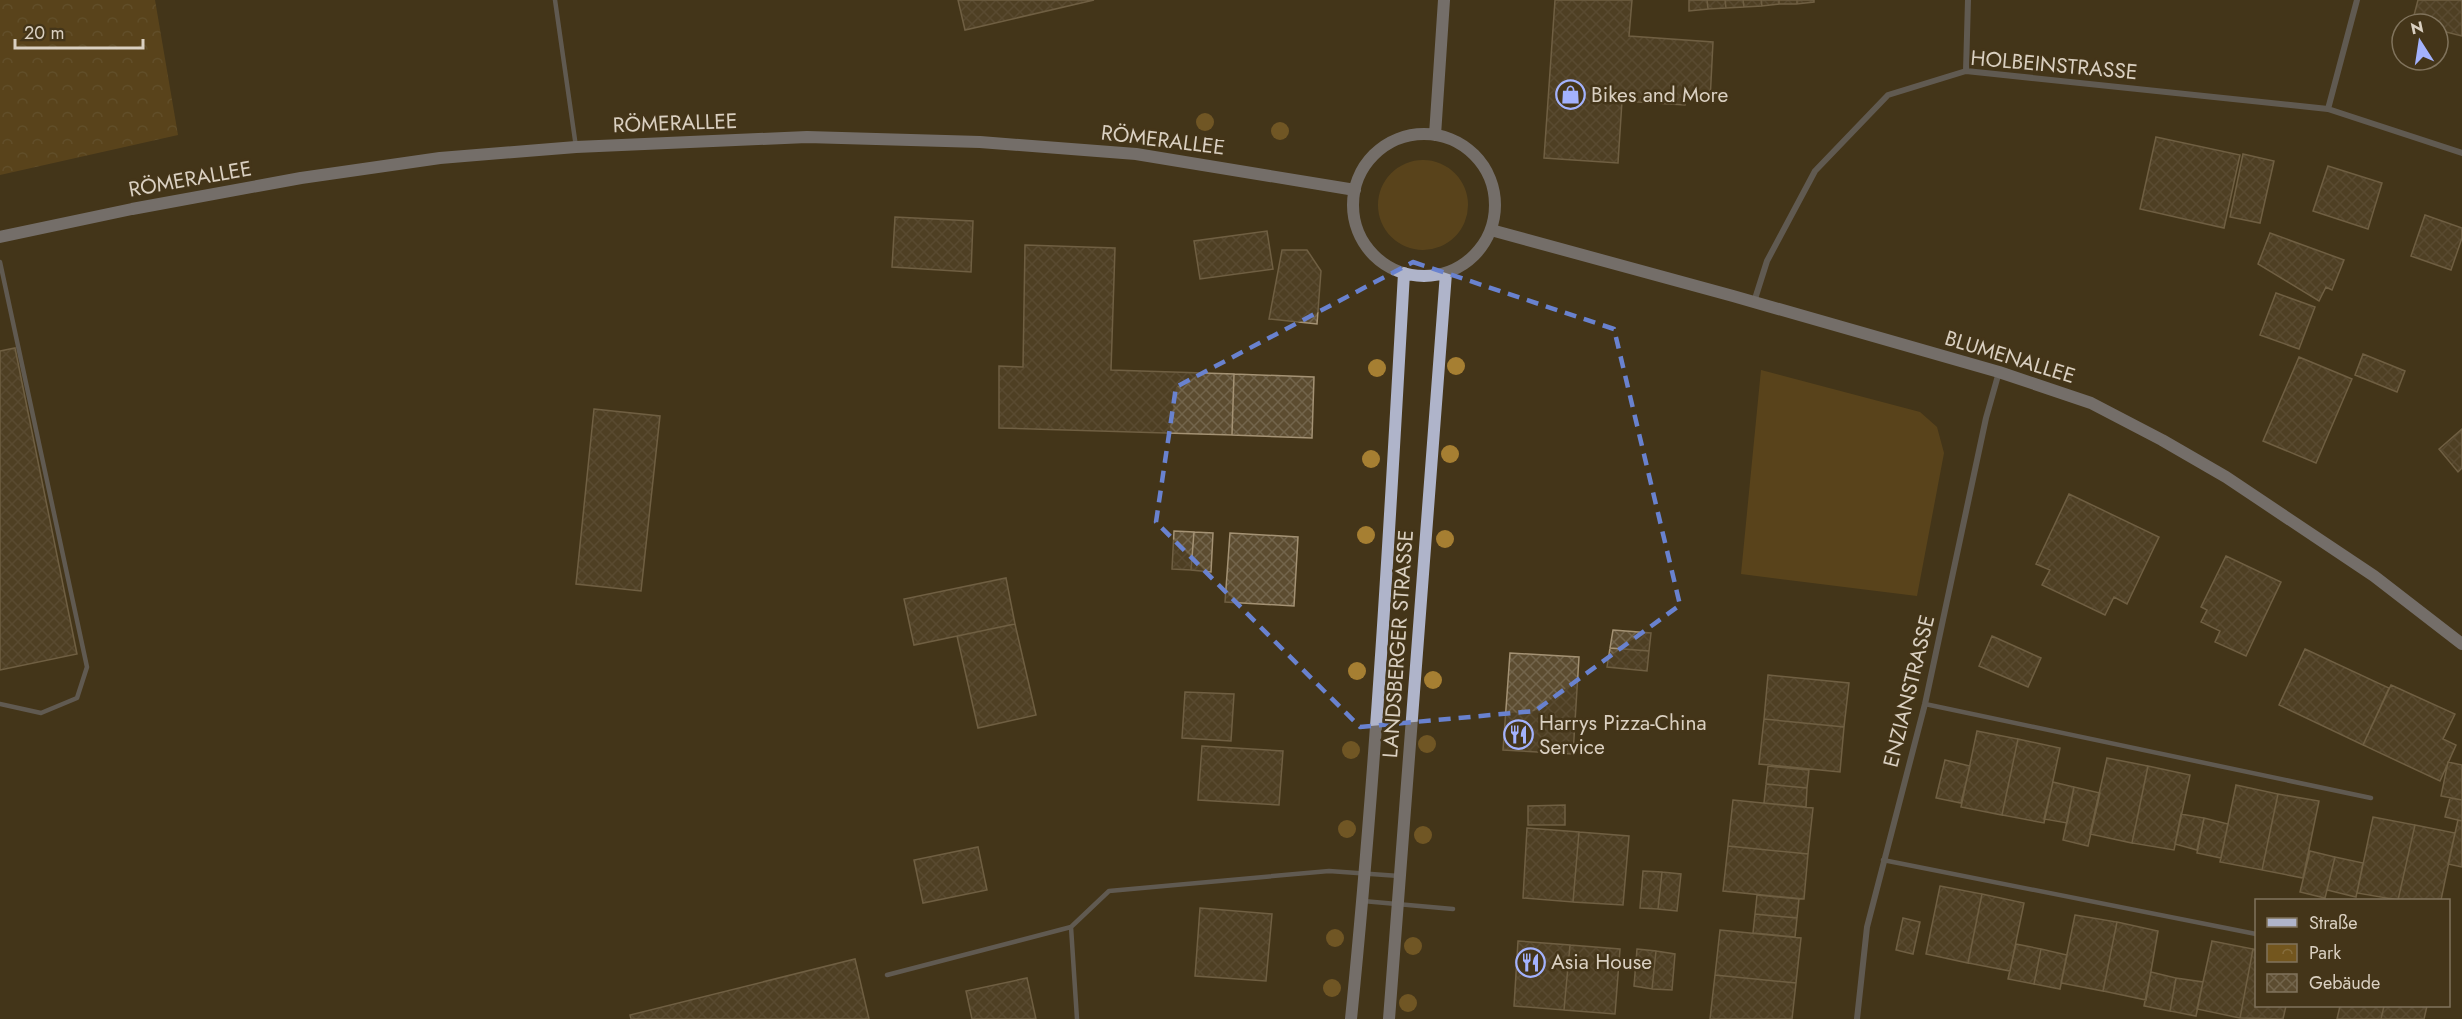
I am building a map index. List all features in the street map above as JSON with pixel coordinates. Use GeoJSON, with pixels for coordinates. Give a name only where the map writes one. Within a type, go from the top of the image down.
{"type":"FeatureCollection","features":[{"type":"Feature","properties":{"kind":"street"},"geometry":{"type":"LineString","coordinates":[[1435,135],[1444,0]]}},
{"type":"Feature","properties":{"kind":"street"},"geometry":{"type":"LineString","coordinates":[[1966,71],[1968,0]]}},
{"type":"Feature","properties":{"kind":"street"},"geometry":{"type":"LineString","coordinates":[[2328,109],[2357,0]]}},
{"type":"Feature","properties":{"kind":"street","name":"HOLBEINSTRASSE"},"geometry":{"type":"LineString","coordinates":[[1754,302],[1767,261],[1815,171],[1888,95],[1966,71],[2328,109],[2462,153]]}},
{"type":"Feature","properties":{"kind":"street"},"geometry":{"type":"LineString","coordinates":[[1414,135],[1435,135],[1455,141],[1472,153],[1485,169],[1493,189],[1496,210],[1491,230],[1481,248],[1466,263],[1446,273],[1425,276],[1404,273],[1385,264],[1369,250],[1358,232],[1353,211],[1355,190],[1363,170],[1376,154],[1393,141],[1414,135]]}},
{"type":"Feature","properties":{"kind":"street","name":"RÖMERALLEE"},"geometry":{"type":"LineString","coordinates":[[0,237],[132,209],[301,178],[440,158],[576,147],[807,137],[980,142],[1136,153],[1355,190]]}},
{"type":"Feature","properties":{"kind":"street","name":"BLUMENALLEE"},"geometry":{"type":"LineString","coordinates":[[1491,230],[1999,372],[2091,403],[2226,477],[2374,576],[2462,644]]}},
{"type":"Feature","properties":{"kind":"street","name":"LANDSBERGER STRASSE"},"geometry":{"type":"LineString","coordinates":[[1351,1019],[1363,901],[1383,635],[1404,273]]}},
{"type":"Feature","properties":{"kind":"street","name":"LANDSBERGER STRASSE"},"geometry":{"type":"LineString","coordinates":[[1389,1019],[1398,876],[1419,641],[1446,273]]}},
{"type":"Feature","properties":{"kind":"street","name":"ENZIANSTRASSE"},"geometry":{"type":"LineString","coordinates":[[1857,1019],[1867,927],[1925,704],[1986,418],[1999,372]]}},
{"type":"Feature","properties":{"kind":"lane"},"geometry":{"type":"LineString","coordinates":[[555,0],[576,147]]}},
{"type":"Feature","properties":{"kind":"lane"},"geometry":{"type":"LineString","coordinates":[[0,262],[87,667],[77,698],[41,713],[0,704]]}},
{"type":"Feature","properties":{"kind":"lane"},"geometry":{"type":"LineString","coordinates":[[1925,704],[2371,798]]}},
{"type":"Feature","properties":{"kind":"lane"},"geometry":{"type":"LineString","coordinates":[[1883,860],[2255,934]]}},
{"type":"Feature","properties":{"kind":"lane"},"geometry":{"type":"LineString","coordinates":[[887,975],[1071,927],[1109,891],[1329,871],[1398,876]]}},
{"type":"Feature","properties":{"kind":"lane"},"geometry":{"type":"LineString","coordinates":[[1363,901],[1453,909]]}},
{"type":"Feature","properties":{"kind":"lane"},"geometry":{"type":"LineString","coordinates":[[1071,927],[1077,1019]]}},
{"type":"Feature","properties":{"kind":"highlighted area"},"geometry":{"type":"Polygon","coordinates":[[[1413,262],[1614,329],[1680,605],[1535,711],[1360,727],[1156,522],[1176,387],[1413,262]]]}},
{"type":"Feature","properties":{"kind":"green space"},"geometry":{"type":"Polygon","coordinates":[[[0,0],[155,0],[178,135],[0,175],[0,0]]]}},
{"type":"Feature","properties":{"kind":"green space"},"geometry":{"type":"Polygon","coordinates":[[[1414,160],[1432,160],[1448,167],[1461,180],[1468,196],[1468,214],[1461,230],[1448,243],[1432,250],[1414,250],[1398,243],[1385,230],[1378,214],[1378,196],[1385,180],[1398,167],[1414,160]]]}},
{"type":"Feature","properties":{"kind":"green space"},"geometry":{"type":"Polygon","coordinates":[[[1761,370],[1920,412],[1937,427],[1944,453],[1917,596],[1741,574],[1761,370]]]}},
{"type":"Feature","properties":{"kind":"building"},"geometry":{"type":"Polygon","coordinates":[[[958,0],[1094,0],[965,30],[958,0]]]}},
{"type":"Feature","properties":{"kind":"building"},"geometry":{"type":"Polygon","coordinates":[[[1555,0],[1632,0],[1629,36],[1713,42],[1710,101],[1686,99],[1685,105],[1622,101],[1618,163],[1544,158],[1555,0]]]}},
{"type":"Feature","properties":{"kind":"building"},"geometry":{"type":"Polygon","coordinates":[[[1689,0],[1707,0],[1708,9],[1689,11],[1689,0]]]}},
{"type":"Feature","properties":{"kind":"building"},"geometry":{"type":"Polygon","coordinates":[[[1707,0],[1725,0],[1726,8],[1708,9],[1707,0]]]}},
{"type":"Feature","properties":{"kind":"building"},"geometry":{"type":"Polygon","coordinates":[[[1725,0],[1743,0],[1744,7],[1726,8],[1725,0]]]}},
{"type":"Feature","properties":{"kind":"building"},"geometry":{"type":"Polygon","coordinates":[[[1743,0],[1761,0],[1762,6],[1744,7],[1743,0]]]}},
{"type":"Feature","properties":{"kind":"building"},"geometry":{"type":"Polygon","coordinates":[[[1761,0],[1779,0],[1779,4],[1762,6],[1761,0]]]}},
{"type":"Feature","properties":{"kind":"building"},"geometry":{"type":"Polygon","coordinates":[[[1779,0],[1797,0],[1797,4],[1779,4],[1779,0]]]}},
{"type":"Feature","properties":{"kind":"building"},"geometry":{"type":"Polygon","coordinates":[[[1797,0],[1814,0],[1814,2],[1797,4],[1797,0]]]}},
{"type":"Feature","properties":{"kind":"building"},"geometry":{"type":"Polygon","coordinates":[[[2418,0],[2462,0],[2462,36],[2450,33],[2450,12],[2415,12],[2418,0]]]}},
{"type":"Feature","properties":{"kind":"building"},"geometry":{"type":"Polygon","coordinates":[[[2156,137],[2240,155],[2224,228],[2140,209],[2156,137]]]}},
{"type":"Feature","properties":{"kind":"building"},"geometry":{"type":"Polygon","coordinates":[[[2243,154],[2274,161],[2260,223],[2230,217],[2243,154]]]}},
{"type":"Feature","properties":{"kind":"building"},"geometry":{"type":"Polygon","coordinates":[[[2328,166],[2382,183],[2368,229],[2313,211],[2328,166]]]}},
{"type":"Feature","properties":{"kind":"building"},"geometry":{"type":"Polygon","coordinates":[[[2425,215],[2462,228],[2462,238],[2451,270],[2411,256],[2425,215]]]}},
{"type":"Feature","properties":{"kind":"building"},"geometry":{"type":"Polygon","coordinates":[[[895,217],[973,221],[971,272],[892,267],[895,217]]]}},
{"type":"Feature","properties":{"kind":"building"},"geometry":{"type":"Polygon","coordinates":[[[1267,231],[1273,269],[1200,279],[1194,241],[1267,231]]]}},
{"type":"Feature","properties":{"kind":"building"},"geometry":{"type":"Polygon","coordinates":[[[2270,233],[2344,260],[2332,290],[2326,287],[2319,301],[2258,264],[2270,233]]]}},
{"type":"Feature","properties":{"kind":"building"},"geometry":{"type":"Polygon","coordinates":[[[1025,245],[1115,248],[1111,370],[1234,374],[1232,435],[999,428],[999,366],[1023,367],[1025,245]]]}},
{"type":"Feature","properties":{"kind":"building"},"geometry":{"type":"Polygon","coordinates":[[[1282,250],[1307,250],[1321,271],[1317,324],[1269,319],[1282,250]]]}},
{"type":"Feature","properties":{"kind":"building"},"geometry":{"type":"Polygon","coordinates":[[[2276,293],[2315,307],[2299,349],[2260,335],[2276,293]]]}},
{"type":"Feature","properties":{"kind":"building"},"geometry":{"type":"Polygon","coordinates":[[[15,348],[77,654],[0,670],[0,351],[15,348]]]}},
{"type":"Feature","properties":{"kind":"building"},"geometry":{"type":"Polygon","coordinates":[[[2363,354],[2405,371],[2397,392],[2355,375],[2363,354]]]}},
{"type":"Feature","properties":{"kind":"building"},"geometry":{"type":"Polygon","coordinates":[[[2299,357],[2352,379],[2316,463],[2263,441],[2299,357]]]}},
{"type":"Feature","properties":{"kind":"building"},"geometry":{"type":"Polygon","coordinates":[[[1234,374],[1314,377],[1312,438],[1232,435],[1234,374]]]}},
{"type":"Feature","properties":{"kind":"building"},"geometry":{"type":"Polygon","coordinates":[[[594,409],[660,416],[641,591],[576,584],[594,409]]]}},
{"type":"Feature","properties":{"kind":"building"},"geometry":{"type":"Polygon","coordinates":[[[2462,429],[2462,468],[2458,472],[2439,449],[2462,429]]]}},
{"type":"Feature","properties":{"kind":"building"},"geometry":{"type":"Polygon","coordinates":[[[2069,494],[2159,537],[2127,604],[2114,597],[2105,615],[2042,585],[2050,570],[2036,564],[2069,494]]]}},
{"type":"Feature","properties":{"kind":"building"},"geometry":{"type":"Polygon","coordinates":[[[1174,531],[1194,532],[1191,570],[1172,569],[1174,531]]]}},
{"type":"Feature","properties":{"kind":"building"},"geometry":{"type":"Polygon","coordinates":[[[1194,532],[1213,533],[1211,572],[1191,570],[1194,532]]]}},
{"type":"Feature","properties":{"kind":"building"},"geometry":{"type":"Polygon","coordinates":[[[1230,533],[1298,537],[1294,606],[1225,602],[1230,533]]]}},
{"type":"Feature","properties":{"kind":"building"},"geometry":{"type":"Polygon","coordinates":[[[2226,556],[2281,582],[2246,656],[2215,642],[2220,631],[2201,622],[2207,610],[2201,607],[2226,556]]]}},
{"type":"Feature","properties":{"kind":"building"},"geometry":{"type":"Polygon","coordinates":[[[1006,578],[1015,624],[914,645],[904,599],[1006,578]]]}},
{"type":"Feature","properties":{"kind":"building"},"geometry":{"type":"Polygon","coordinates":[[[1015,624],[1036,715],[978,728],[957,636],[1015,624]]]}},
{"type":"Feature","properties":{"kind":"building"},"geometry":{"type":"Polygon","coordinates":[[[1613,630],[1651,633],[1649,651],[1610,648],[1613,630]]]}},
{"type":"Feature","properties":{"kind":"building"},"geometry":{"type":"Polygon","coordinates":[[[1992,636],[2041,658],[2028,687],[1979,666],[1992,636]]]}},
{"type":"Feature","properties":{"kind":"building"},"geometry":{"type":"Polygon","coordinates":[[[1610,648],[1649,651],[1647,671],[1607,667],[1610,648]]]}},
{"type":"Feature","properties":{"kind":"building"},"geometry":{"type":"Polygon","coordinates":[[[2305,649],[2389,688],[2363,745],[2279,705],[2305,649]]]}},
{"type":"Feature","properties":{"kind":"building"},"geometry":{"type":"Polygon","coordinates":[[[1510,653],[1579,657],[1573,754],[1503,750],[1510,653]]]}},
{"type":"Feature","properties":{"kind":"building"},"geometry":{"type":"Polygon","coordinates":[[[1768,675],[1849,683],[1844,727],[1764,719],[1768,675]]]}},
{"type":"Feature","properties":{"kind":"building"},"geometry":{"type":"Polygon","coordinates":[[[2391,685],[2455,714],[2443,739],[2456,745],[2440,781],[2363,745],[2391,685]]]}},
{"type":"Feature","properties":{"kind":"building"},"geometry":{"type":"Polygon","coordinates":[[[1185,692],[1234,694],[1231,741],[1182,738],[1185,692]]]}},
{"type":"Feature","properties":{"kind":"building"},"geometry":{"type":"Polygon","coordinates":[[[1764,719],[1844,727],[1840,772],[1759,764],[1764,719]]]}},
{"type":"Feature","properties":{"kind":"building"},"geometry":{"type":"Polygon","coordinates":[[[1977,731],[2018,739],[2002,815],[1961,807],[1977,731]]]}},
{"type":"Feature","properties":{"kind":"building"},"geometry":{"type":"Polygon","coordinates":[[[2018,739],[2060,748],[2044,823],[2002,815],[2018,739]]]}},
{"type":"Feature","properties":{"kind":"building"},"geometry":{"type":"Polygon","coordinates":[[[1202,746],[1283,751],[1279,805],[1198,800],[1202,746]]]}},
{"type":"Feature","properties":{"kind":"building"},"geometry":{"type":"Polygon","coordinates":[[[2107,758],[2148,766],[2132,843],[2090,834],[2107,758]]]}},
{"type":"Feature","properties":{"kind":"building"},"geometry":{"type":"Polygon","coordinates":[[[1945,760],[1970,766],[1961,803],[1936,798],[1945,760]]]}},
{"type":"Feature","properties":{"kind":"building"},"geometry":{"type":"Polygon","coordinates":[[[2448,762],[2462,765],[2462,800],[2441,796],[2448,762]]]}},
{"type":"Feature","properties":{"kind":"building"},"geometry":{"type":"Polygon","coordinates":[[[1768,766],[1809,770],[1807,788],[1766,784],[1768,766]]]}},
{"type":"Feature","properties":{"kind":"building"},"geometry":{"type":"Polygon","coordinates":[[[2148,766],[2190,775],[2174,850],[2132,843],[2148,766]]]}},
{"type":"Feature","properties":{"kind":"building"},"geometry":{"type":"Polygon","coordinates":[[[2053,782],[2074,787],[2067,823],[2044,819],[2053,782]]]}},
{"type":"Feature","properties":{"kind":"building"},"geometry":{"type":"Polygon","coordinates":[[[1766,784],[1807,788],[1806,807],[1764,803],[1766,784]]]}},
{"type":"Feature","properties":{"kind":"building"},"geometry":{"type":"Polygon","coordinates":[[[2236,785],[2278,794],[2262,870],[2220,862],[2236,785]]]}},
{"type":"Feature","properties":{"kind":"building"},"geometry":{"type":"Polygon","coordinates":[[[2074,787],[2100,793],[2088,846],[2063,840],[2074,787]]]}},
{"type":"Feature","properties":{"kind":"building"},"geometry":{"type":"Polygon","coordinates":[[[2278,794],[2319,801],[2303,878],[2262,870],[2278,794]]]}},
{"type":"Feature","properties":{"kind":"building"},"geometry":{"type":"Polygon","coordinates":[[[2450,798],[2462,800],[2462,821],[2445,817],[2450,798]]]}},
{"type":"Feature","properties":{"kind":"building"},"geometry":{"type":"Polygon","coordinates":[[[1733,800],[1813,808],[1808,854],[1728,846],[1733,800]]]}},
{"type":"Feature","properties":{"kind":"building"},"geometry":{"type":"Polygon","coordinates":[[[1565,805],[1565,825],[1528,825],[1528,806],[1565,805]]]}},
{"type":"Feature","properties":{"kind":"building"},"geometry":{"type":"Polygon","coordinates":[[[2181,814],[2204,818],[2197,850],[2175,844],[2181,814]]]}},
{"type":"Feature","properties":{"kind":"building"},"geometry":{"type":"Polygon","coordinates":[[[2373,817],[2415,825],[2398,899],[2357,893],[2373,817]]]}},
{"type":"Feature","properties":{"kind":"building"},"geometry":{"type":"Polygon","coordinates":[[[2204,818],[2228,824],[2221,858],[2197,853],[2204,818]]]}},
{"type":"Feature","properties":{"kind":"building"},"geometry":{"type":"Polygon","coordinates":[[[2458,820],[2462,821],[2462,867],[2448,864],[2458,820]]]}},
{"type":"Feature","properties":{"kind":"building"},"geometry":{"type":"Polygon","coordinates":[[[2415,825],[2455,833],[2441,899],[2398,899],[2415,825]]]}},
{"type":"Feature","properties":{"kind":"building"},"geometry":{"type":"Polygon","coordinates":[[[1527,828],[1579,832],[1573,902],[1523,898],[1527,828]]]}},
{"type":"Feature","properties":{"kind":"building"},"geometry":{"type":"Polygon","coordinates":[[[1579,832],[1629,836],[1623,905],[1573,902],[1579,832]]]}},
{"type":"Feature","properties":{"kind":"building"},"geometry":{"type":"Polygon","coordinates":[[[1728,846],[1808,854],[1804,899],[1723,891],[1728,846]]]}},
{"type":"Feature","properties":{"kind":"building"},"geometry":{"type":"Polygon","coordinates":[[[978,847],[987,890],[923,903],[914,860],[978,847]]]}},
{"type":"Feature","properties":{"kind":"building"},"geometry":{"type":"Polygon","coordinates":[[[2310,851],[2335,857],[2325,898],[2300,892],[2310,851]]]}},
{"type":"Feature","properties":{"kind":"building"},"geometry":{"type":"Polygon","coordinates":[[[2335,857],[2363,863],[2356,897],[2327,890],[2335,857]]]}},
{"type":"Feature","properties":{"kind":"building"},"geometry":{"type":"Polygon","coordinates":[[[1643,871],[1662,872],[1658,909],[1640,908],[1643,871]]]}},
{"type":"Feature","properties":{"kind":"building"},"geometry":{"type":"Polygon","coordinates":[[[1662,872],[1681,874],[1677,911],[1658,909],[1662,872]]]}},
{"type":"Feature","properties":{"kind":"building"},"geometry":{"type":"Polygon","coordinates":[[[1940,886],[1982,894],[1968,963],[1926,954],[1940,886]]]}},
{"type":"Feature","properties":{"kind":"building"},"geometry":{"type":"Polygon","coordinates":[[[1982,894],[2024,903],[2010,971],[1968,963],[1982,894]]]}},
{"type":"Feature","properties":{"kind":"building"},"geometry":{"type":"Polygon","coordinates":[[[1757,895],[1799,899],[1797,918],[1755,914],[1757,895]]]}},
{"type":"Feature","properties":{"kind":"building"},"geometry":{"type":"Polygon","coordinates":[[[1200,908],[1272,914],[1266,981],[1195,976],[1200,908]]]}},
{"type":"Feature","properties":{"kind":"building"},"geometry":{"type":"Polygon","coordinates":[[[1755,914],[1797,918],[1795,937],[1753,933],[1755,914]]]}},
{"type":"Feature","properties":{"kind":"building"},"geometry":{"type":"Polygon","coordinates":[[[2075,915],[2117,922],[2103,991],[2061,983],[2075,915]]]}},
{"type":"Feature","properties":{"kind":"building"},"geometry":{"type":"Polygon","coordinates":[[[1903,918],[1920,922],[1913,954],[1896,950],[1903,918]]]}},
{"type":"Feature","properties":{"kind":"building"},"geometry":{"type":"Polygon","coordinates":[[[2117,922],[2158,931],[2146,1000],[2103,991],[2117,922]]]}},
{"type":"Feature","properties":{"kind":"building"},"geometry":{"type":"Polygon","coordinates":[[[1720,930],[1801,938],[1796,983],[1715,975],[1720,930]]]}},
{"type":"Feature","properties":{"kind":"building"},"geometry":{"type":"Polygon","coordinates":[[[1518,941],[1570,945],[1564,1010],[1514,1006],[1518,941]]]}},
{"type":"Feature","properties":{"kind":"building"},"geometry":{"type":"Polygon","coordinates":[[[2212,941],[2253,949],[2240,1018],[2197,1009],[2212,941]]]}},
{"type":"Feature","properties":{"kind":"building"},"geometry":{"type":"Polygon","coordinates":[[[2016,944],[2041,949],[2034,984],[2008,979],[2016,944]]]}},
{"type":"Feature","properties":{"kind":"building"},"geometry":{"type":"Polygon","coordinates":[[[1570,945],[1620,949],[1615,1014],[1564,1010],[1570,945]]]}},
{"type":"Feature","properties":{"kind":"building"},"geometry":{"type":"Polygon","coordinates":[[[1637,949],[1656,951],[1652,989],[1634,986],[1637,949]]]}},
{"type":"Feature","properties":{"kind":"building"},"geometry":{"type":"Polygon","coordinates":[[[2041,949],[2067,955],[2060,989],[2034,984],[2041,949]]]}},
{"type":"Feature","properties":{"kind":"building"},"geometry":{"type":"Polygon","coordinates":[[[2253,949],[2255,950],[2255,1007],[2286,1007],[2283,1019],[2240,1018],[2253,949]]]}},
{"type":"Feature","properties":{"kind":"building"},"geometry":{"type":"Polygon","coordinates":[[[1656,951],[1675,954],[1672,990],[1652,989],[1656,951]]]}},
{"type":"Feature","properties":{"kind":"building"},"geometry":{"type":"Polygon","coordinates":[[[855,959],[869,1019],[631,1019],[630,1015],[855,959]]]}},
{"type":"Feature","properties":{"kind":"building"},"geometry":{"type":"Polygon","coordinates":[[[2151,972],[2176,978],[2170,1011],[2144,1006],[2151,972]]]}},
{"type":"Feature","properties":{"kind":"building"},"geometry":{"type":"Polygon","coordinates":[[[1715,975],[1796,983],[1792,1019],[1710,1019],[1715,975]]]}},
{"type":"Feature","properties":{"kind":"building"},"geometry":{"type":"Polygon","coordinates":[[[1027,978],[1036,1019],[972,1019],[966,991],[1027,978]]]}},
{"type":"Feature","properties":{"kind":"building"},"geometry":{"type":"Polygon","coordinates":[[[2176,978],[2203,982],[2196,1016],[2170,1011],[2176,978]]]}},
{"type":"Feature","properties":{"kind":"building"},"geometry":{"type":"Polygon","coordinates":[[[2340,1007],[2384,1007],[2381,1019],[2337,1019],[2340,1007]]]}},
{"type":"Feature","properties":{"kind":"building"},"geometry":{"type":"Polygon","coordinates":[[[2384,1007],[2427,1007],[2424,1019],[2381,1019],[2384,1007]]]}},
{"type":"Feature","properties":{"kind":"place","name":"Bikes and More"},"geometry":{"type":"Point","coordinates":[1570,95]}},
{"type":"Feature","properties":{"kind":"place","name":"Harrys Pizza-China Service"},"geometry":{"type":"Point","coordinates":[1518,735]}},
{"type":"Feature","properties":{"kind":"place","name":"Asia House"},"geometry":{"type":"Point","coordinates":[1530,962]}}]}
